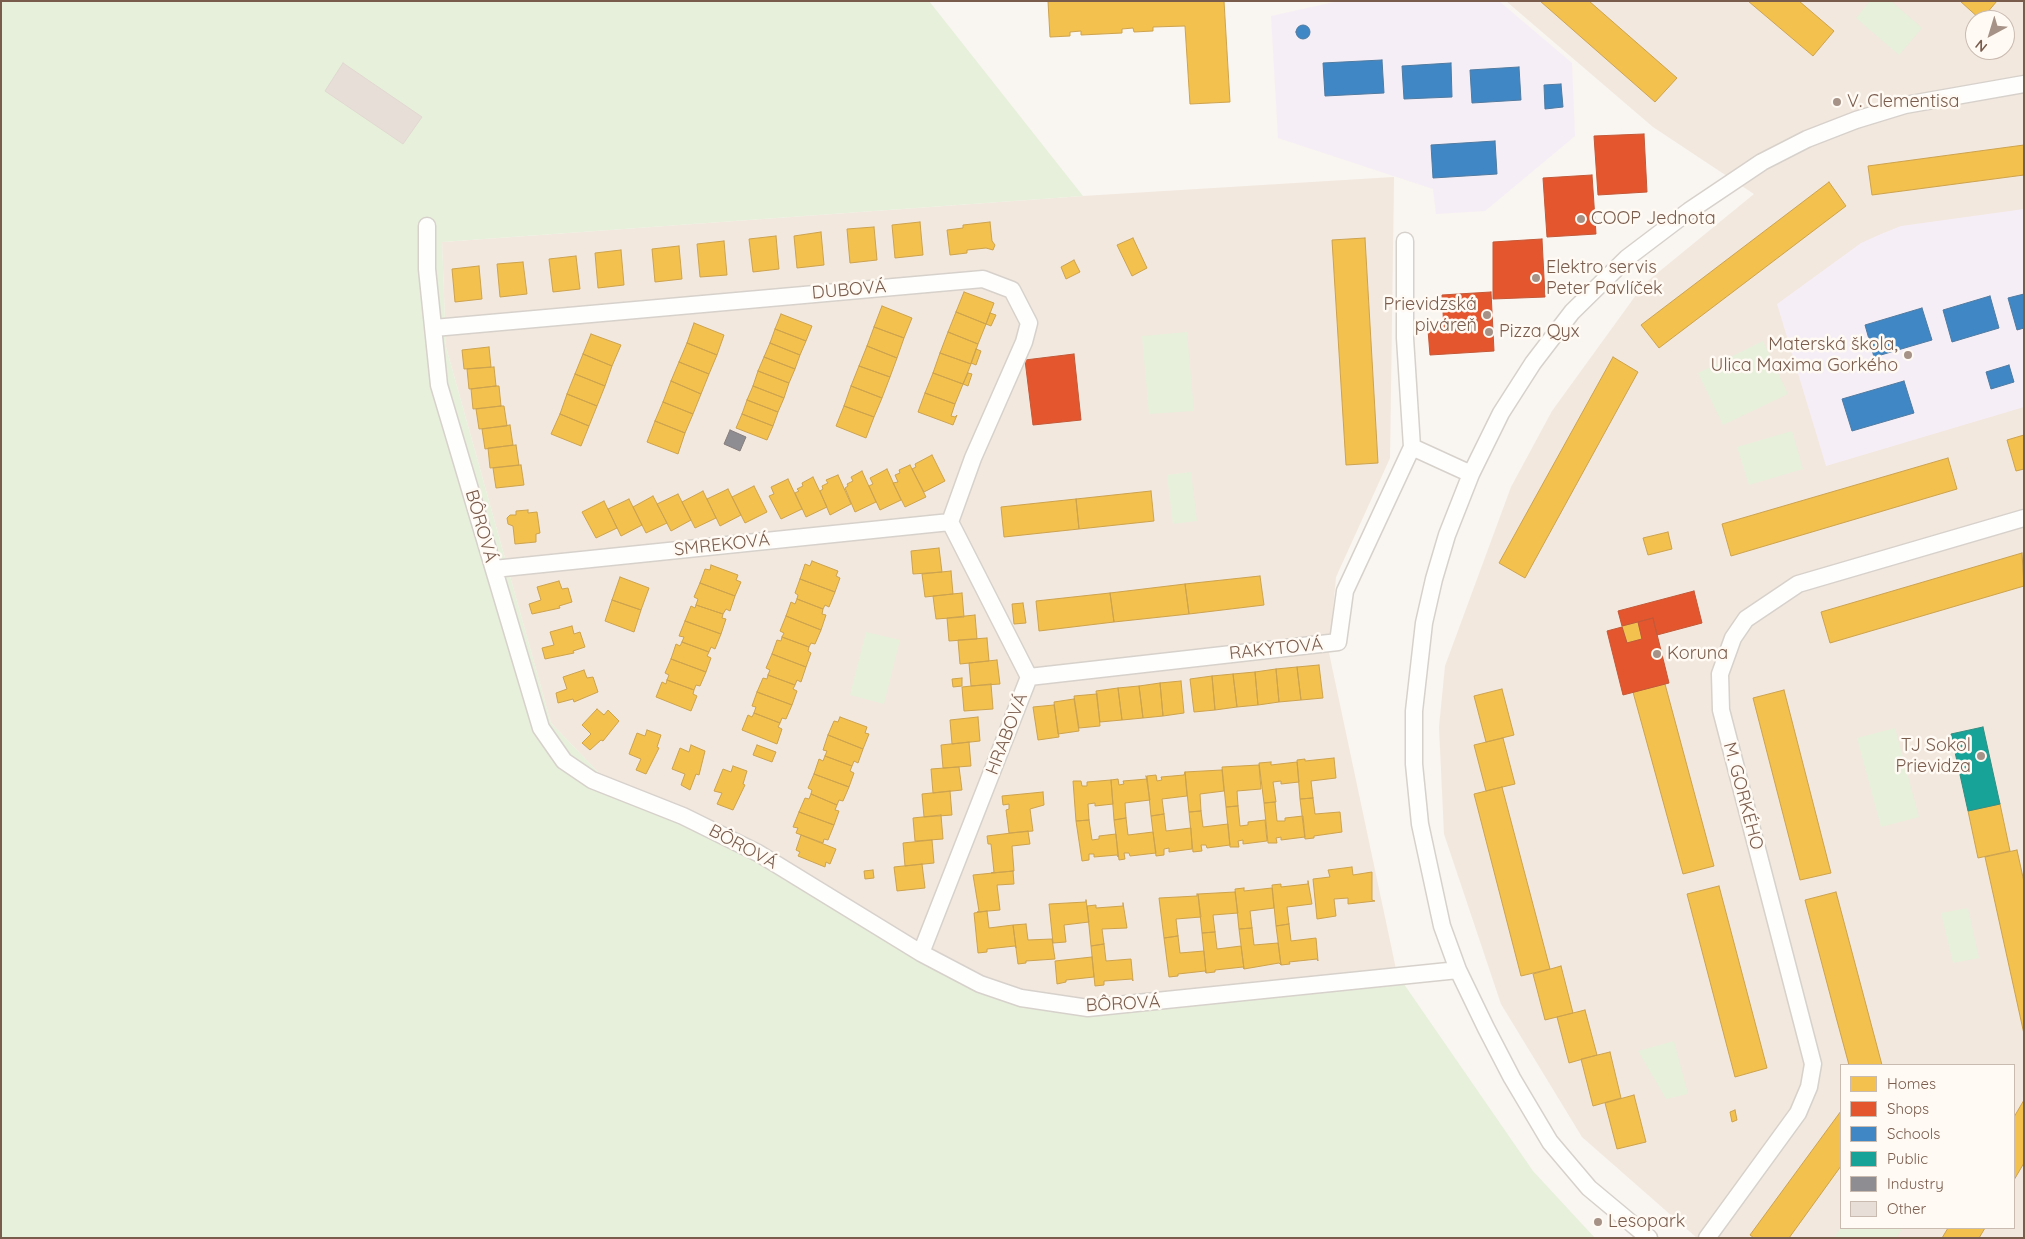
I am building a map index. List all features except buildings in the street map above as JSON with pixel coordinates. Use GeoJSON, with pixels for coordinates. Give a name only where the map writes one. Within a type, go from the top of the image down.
{"type":"FeatureCollection","features":[{"type":"Feature","properties":{"kind":"street"},"geometry":{"type":"LineString","coordinates":[[1649,1238],[1589,1188],[1550,1142],[1512,1078],[1458,970],[1442,926],[1420,824],[1414,764],[1414,711],[1424,624],[1434,579],[1447,535],[1471,474],[1501,413],[1534,363],[1572,312],[1627,258],[1689,211],[1762,162],[1807,140],[1856,120],[1905,105],[2024,84]]}},
{"type":"Feature","properties":{"kind":"street","name":"BÔROVÁ"},"geometry":{"type":"LineString","coordinates":[[428,226],[427,269],[440,385],[541,728],[564,761],[592,780],[683,816],[758,853],[921,953],[980,984],[1021,998],[1088,1008],[1154,1003],[1458,970]]}},
{"type":"Feature","properties":{"kind":"street"},"geometry":{"type":"LineString","coordinates":[[1405,241],[1405,338],[1412,447],[1471,474]]}},
{"type":"Feature","properties":{"kind":"street","name":"DUBOVÁ"},"geometry":{"type":"LineString","coordinates":[[434,328],[983,279],[1012,290],[1030,323],[1024,342],[972,458],[950,522]]}},
{"type":"Feature","properties":{"kind":"street","name":"RAKYTOVÁ"},"geometry":{"type":"LineString","coordinates":[[1029,677],[1338,642],[1345,591],[1412,447]]}},
{"type":"Feature","properties":{"kind":"street","name":"M. GORKÉHO"},"geometry":{"type":"LineString","coordinates":[[1707,1238],[1798,1113],[1809,1087],[1813,1064],[1721,710],[1720,674],[1733,638],[1746,619],[1798,584],[2024,518]]}},
{"type":"Feature","properties":{"kind":"street","name":"SMREKOVÁ"},"geometry":{"type":"LineString","coordinates":[[494,569],[950,522]]}},
{"type":"Feature","properties":{"kind":"street","name":"HRABOVÁ"},"geometry":{"type":"LineString","coordinates":[[921,953],[1029,677],[950,522]]}},
{"type":"Feature","properties":{"kind":"shaded area"},"geometry":{"type":"Polygon","coordinates":[[[1339,1],[1499,1],[1572,63],[1575,136],[1485,211],[1436,214],[1433,189],[1278,138],[1271,16],[1339,1]]]}},
{"type":"Feature","properties":{"kind":"shaded area"},"geometry":{"type":"Polygon","coordinates":[[[1506,1],[2024,1],[2024,1238],[1697,1238],[1582,1137],[1501,1004],[1444,834],[1439,727],[1445,666],[1511,487],[1552,411],[1644,284],[1754,194],[1653,127],[1506,1]]]}},
{"type":"Feature","properties":{"kind":"shaded area"},"geometry":{"type":"Polygon","coordinates":[[[1394,177],[1390,458],[1336,577],[1329,653],[1397,974],[1128,1003],[994,991],[749,851],[598,772],[551,723],[446,347],[442,242],[1083,196],[1394,177]]]}},
{"type":"Feature","properties":{"kind":"shaded area","name":"Materská škola, Ulica Maxima Gorkého"},"geometry":{"type":"Polygon","coordinates":[[[2024,209],[2024,407],[1826,466],[1777,304],[1861,243],[1901,226],[2024,209]]]}},
{"type":"Feature","properties":{"kind":"green space"},"geometry":{"type":"Polygon","coordinates":[[[1,1],[929,1],[1083,196],[442,242],[446,347],[551,723],[598,772],[749,851],[994,991],[1128,1003],[1397,974],[1533,1171],[1595,1238],[1,1238],[1,1]]]}},
{"type":"Feature","properties":{"kind":"green space"},"geometry":{"type":"Polygon","coordinates":[[[1870,1],[1891,1],[1922,28],[1899,55],[1856,18],[1870,1]]]}},
{"type":"Feature","properties":{"kind":"green space"},"geometry":{"type":"Polygon","coordinates":[[[1187,332],[1194,411],[1149,414],[1142,336],[1187,332]]]}},
{"type":"Feature","properties":{"kind":"green space"},"geometry":{"type":"Polygon","coordinates":[[[1763,341],[1788,394],[1723,425],[1698,373],[1763,341]]]}},
{"type":"Feature","properties":{"kind":"green space"},"geometry":{"type":"Polygon","coordinates":[[[1792,431],[1803,469],[1749,485],[1737,447],[1792,431]]]}},
{"type":"Feature","properties":{"kind":"green space"},"geometry":{"type":"Polygon","coordinates":[[[1191,472],[1197,521],[1173,524],[1167,475],[1191,472]]]}},
{"type":"Feature","properties":{"kind":"green space"},"geometry":{"type":"Polygon","coordinates":[[[866,632],[900,640],[884,704],[850,695],[866,632]]]}},
{"type":"Feature","properties":{"kind":"green space"},"geometry":{"type":"Polygon","coordinates":[[[1895,728],[1919,817],[1881,827],[1857,738],[1895,728]]]}},
{"type":"Feature","properties":{"kind":"green space"},"geometry":{"type":"Polygon","coordinates":[[[1968,908],[1979,958],[1953,963],[1941,913],[1968,908]]]}},
{"type":"Feature","properties":{"kind":"green space"},"geometry":{"type":"Polygon","coordinates":[[[1674,1041],[1688,1094],[1666,1099],[1638,1051],[1674,1041]]]}},
{"type":"Feature","properties":{"kind":"green space"},"geometry":{"type":"Polygon","coordinates":[[[1840,1229],[1902,1229],[1896,1238],[1834,1238],[1840,1229]]]}},
{"type":"Feature","properties":{"kind":"place","name":"V. Clementisa"},"geometry":{"type":"Point","coordinates":[1837,102]}},
{"type":"Feature","properties":{"kind":"place","name":"COOP Jednota"},"geometry":{"type":"Point","coordinates":[1581,219]}},
{"type":"Feature","properties":{"kind":"place","name":"Elektro servis Peter Pavlíček"},"geometry":{"type":"Point","coordinates":[1536,278]}},
{"type":"Feature","properties":{"kind":"place","name":"Prievidzská piváreň"},"geometry":{"type":"Point","coordinates":[1487,315]}},
{"type":"Feature","properties":{"kind":"place","name":"Pizza Qyx"},"geometry":{"type":"Point","coordinates":[1489,332]}},
{"type":"Feature","properties":{"kind":"place","name":"Materská škola, Ulica Maxima Gorkého"},"geometry":{"type":"Point","coordinates":[1908,355]}},
{"type":"Feature","properties":{"kind":"place","name":"Koruna"},"geometry":{"type":"Point","coordinates":[1657,654]}},
{"type":"Feature","properties":{"kind":"place","name":"TJ Sokol Prievidza"},"geometry":{"type":"Point","coordinates":[1981,756]}},
{"type":"Feature","properties":{"kind":"place","name":"Lesopark"},"geometry":{"type":"Point","coordinates":[1598,1222]}}]}
